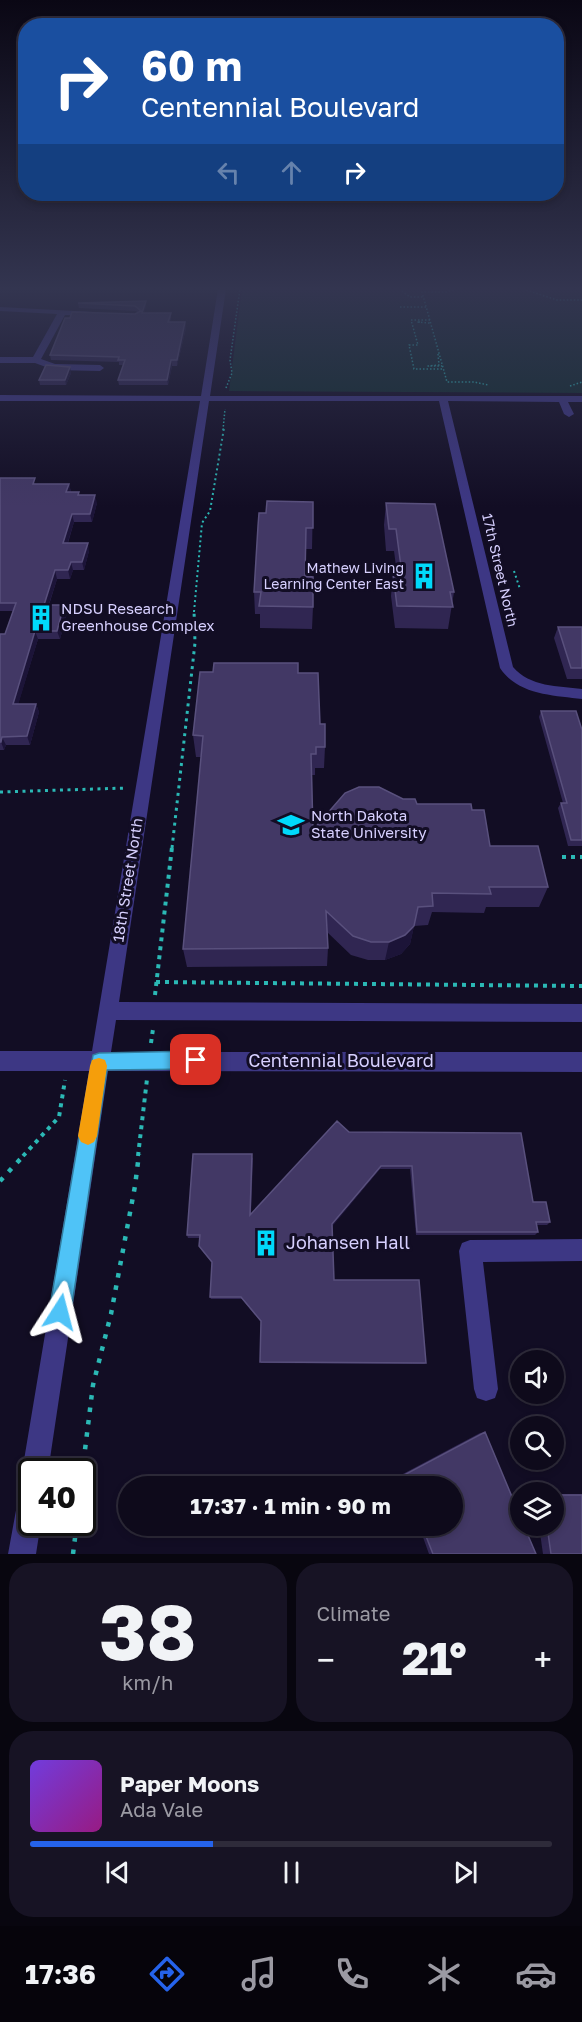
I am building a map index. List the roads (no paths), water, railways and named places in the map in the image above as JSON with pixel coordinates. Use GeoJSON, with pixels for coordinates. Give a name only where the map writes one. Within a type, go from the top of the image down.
{"type":"FeatureCollection","features":[{"type":"Feature","properties":{"kind":"street"},"geometry":{"type":"LineString","coordinates":[[40,362],[54,367],[100,368]]}},
{"type":"Feature","properties":{"kind":"street","name":"18th Street North"},"geometry":{"type":"LineString","coordinates":[[37,1458],[210,362]]}},
{"type":"Feature","properties":{"kind":"street"},"geometry":{"type":"LineString","coordinates":[[0,398],[582,399]]}},
{"type":"Feature","properties":{"kind":"street","name":"17th Street North"},"geometry":{"type":"LineString","coordinates":[[443,399],[507,668],[514,678],[527,685],[582,694]]}},
{"type":"Feature","properties":{"kind":"street"},"geometry":{"type":"LineString","coordinates":[[562,399],[569,414]]}},
{"type":"Feature","properties":{"kind":"street"},"geometry":{"type":"LineString","coordinates":[[106,1011],[582,1013]]}},
{"type":"Feature","properties":{"kind":"street","name":"Centennial Boulevard"},"geometry":{"type":"LineString","coordinates":[[0,1061],[582,1062]]}},
{"type":"Feature","properties":{"kind":"street"},"geometry":{"type":"LineString","coordinates":[[486,1389],[470,1251],[582,1250]]}},
{"type":"Feature","properties":{"kind":"street"},"geometry":{"type":"LineString","coordinates":[[22,1554],[25,1536]]}},
{"type":"Feature","properties":{"kind":"place","name":"Mathew Living Learning Center East"},"geometry":{"type":"Point","coordinates":[424,576]}},
{"type":"Feature","properties":{"kind":"place","name":"NDSU Research Greenhouse Complex"},"geometry":{"type":"Point","coordinates":[41,618]}},
{"type":"Feature","properties":{"kind":"place","name":"North Dakota State University"},"geometry":{"type":"Point","coordinates":[291,825]}},
{"type":"Feature","properties":{"kind":"place","name":"Johansen Hall"},"geometry":{"type":"Point","coordinates":[266,1243]}}]}
